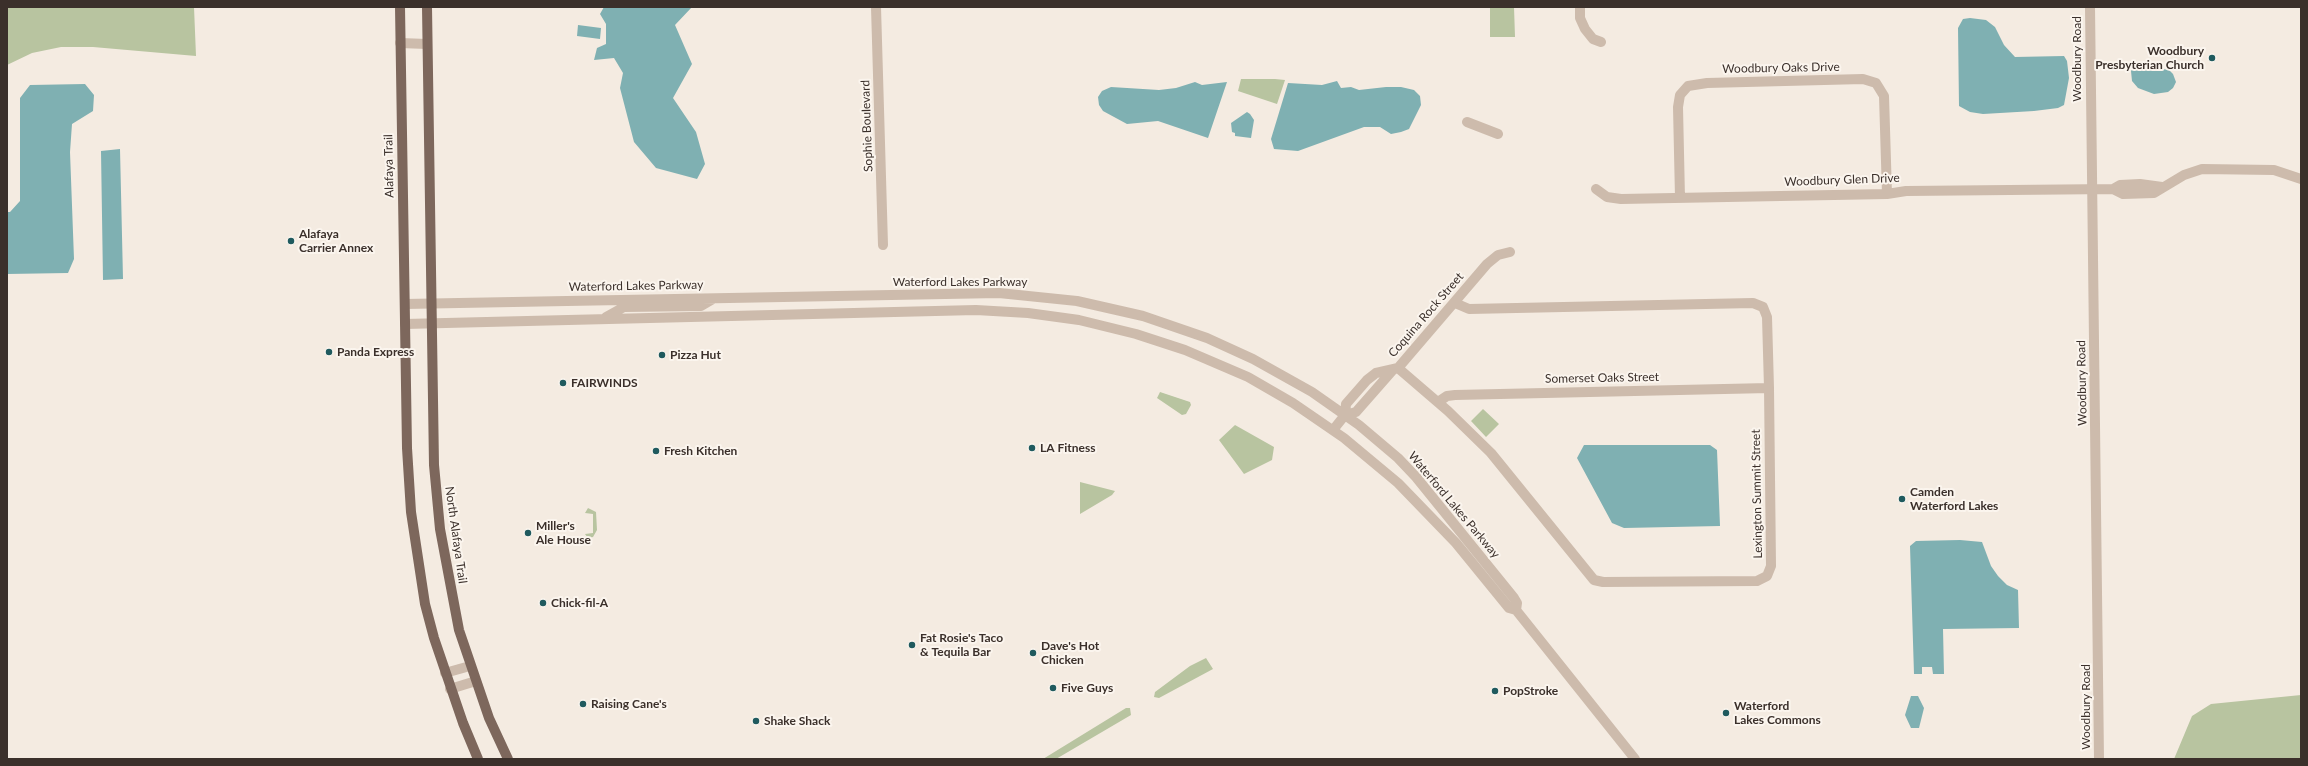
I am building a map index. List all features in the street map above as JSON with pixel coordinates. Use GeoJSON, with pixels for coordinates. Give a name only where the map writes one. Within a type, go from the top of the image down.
{"type":"FeatureCollection","features":[{"type":"Feature","properties":{"kind":"main road","name":"Alafaya Trail"},"geometry":{"type":"LineString","coordinates":[[400,7],[405,324]]}},
{"type":"Feature","properties":{"kind":"main road"},"geometry":{"type":"LineString","coordinates":[[427,7],[431,304]]}},
{"type":"Feature","properties":{"kind":"main road","name":"North Alafaya Trail"},"geometry":{"type":"LineString","coordinates":[[431,304],[434,465],[439,522],[452,600],[470,666],[489,718],[508,759]]}},
{"type":"Feature","properties":{"kind":"main road"},"geometry":{"type":"LineString","coordinates":[[405,324],[407,448],[412,520],[425,604],[450,689],[478,759]]}},
{"type":"Feature","properties":{"kind":"street","name":"Sophie Boulevard"},"geometry":{"type":"LineString","coordinates":[[876,7],[883,245]]}},
{"type":"Feature","properties":{"kind":"street"},"geometry":{"type":"LineString","coordinates":[[1580,7],[1580,18],[1584,29],[1593,38],[1600,42]]}},
{"type":"Feature","properties":{"kind":"street","name":"Woodbury Road"},"geometry":{"type":"LineString","coordinates":[[2090,7],[2091,188],[2098,557],[2099,759]]}},
{"type":"Feature","properties":{"kind":"street"},"geometry":{"type":"LineString","coordinates":[[400,44],[428,44]]}},
{"type":"Feature","properties":{"kind":"street","name":"Woodbury Oaks Drive"},"geometry":{"type":"LineString","coordinates":[[1680,198],[1678,108],[1680,95],[1688,86],[1707,83],[1863,79],[1876,83],[1884,96],[1887,194]]}},
{"type":"Feature","properties":{"kind":"street"},"geometry":{"type":"LineString","coordinates":[[1467,122],[1498,134]]}},
{"type":"Feature","properties":{"kind":"street","name":"Woodbury Glen Drive"},"geometry":{"type":"LineString","coordinates":[[1596,189],[1607,197],[1614,199],[1887,194],[1906,191],[2091,188],[2113,189],[2120,194],[2145,194],[2154,193],[2190,172],[2202,169],[2274,170],[2301,179]]}},
{"type":"Feature","properties":{"kind":"street","name":"Coquina Rock Street"},"geometry":{"type":"LineString","coordinates":[[1334,430],[1345,415],[1346,404],[1367,380],[1376,373],[1396,369],[1491,259],[1510,252]]}},
{"type":"Feature","properties":{"kind":"street","name":"Waterford Lakes Parkway"},"geometry":{"type":"LineString","coordinates":[[405,304],[999,293],[1077,301],[1176,326],[1228,347],[1288,378],[1345,415],[1398,458],[1416,477],[1518,603],[1516,610]]}},
{"type":"Feature","properties":{"kind":"street"},"geometry":{"type":"LineString","coordinates":[[604,318],[624,307],[701,306],[715,298]]}},
{"type":"Feature","properties":{"kind":"street","name":"Lexington Summit Street"},"geometry":{"type":"LineString","coordinates":[[1396,369],[1438,402],[1499,462],[1594,580],[1603,582],[1757,581],[1767,576],[1771,568],[1769,388],[1767,317],[1763,307],[1757,304],[1470,309],[1454,303]]}},
{"type":"Feature","properties":{"kind":"street","name":"Waterford Lakes Parkway"},"geometry":{"type":"LineString","coordinates":[[405,324],[976,310],[1044,315],[1120,329],[1185,350],[1232,370],[1278,394],[1334,430],[1412,497],[1456,543],[1509,608],[1516,610],[1635,759]]}},
{"type":"Feature","properties":{"kind":"street"},"geometry":{"type":"LineString","coordinates":[[1120,329],[1125,312]]}},
{"type":"Feature","properties":{"kind":"street","name":"Somerset Oaks Street"},"geometry":{"type":"LineString","coordinates":[[1438,402],[1447,396],[1455,395],[1769,388]]}},
{"type":"Feature","properties":{"kind":"street"},"geometry":{"type":"LineString","coordinates":[[445,673],[470,666]]}},
{"type":"Feature","properties":{"kind":"street"},"geometry":{"type":"LineString","coordinates":[[450,689],[476,681]]}},
{"type":"Feature","properties":{"kind":"green space"},"geometry":{"type":"Polygon","coordinates":[[[7,7],[194,7],[196,56],[93,47],[61,47],[32,53],[7,65],[7,7]]]}},
{"type":"Feature","properties":{"kind":"green space"},"geometry":{"type":"Polygon","coordinates":[[[1490,7],[1514,7],[1515,37],[1490,37],[1490,7]]]}},
{"type":"Feature","properties":{"kind":"green space"},"geometry":{"type":"Polygon","coordinates":[[[1241,79],[1285,80],[1277,104],[1238,91],[1241,79]]]}},
{"type":"Feature","properties":{"kind":"green space"},"geometry":{"type":"Polygon","coordinates":[[[1160,392],[1190,402],[1191,405],[1186,414],[1182,415],[1157,398],[1160,392]]]}},
{"type":"Feature","properties":{"kind":"green space"},"geometry":{"type":"Polygon","coordinates":[[[1483,409],[1499,424],[1486,437],[1471,421],[1483,409]]]}},
{"type":"Feature","properties":{"kind":"green space"},"geometry":{"type":"Polygon","coordinates":[[[1235,425],[1274,447],[1272,460],[1244,474],[1219,440],[1235,425]]]}},
{"type":"Feature","properties":{"kind":"green space"},"geometry":{"type":"Polygon","coordinates":[[[1080,482],[1115,491],[1112,495],[1080,514],[1080,482]]]}},
{"type":"Feature","properties":{"kind":"green space"},"geometry":{"type":"Polygon","coordinates":[[[588,508],[596,512],[597,530],[593,537],[588,538],[585,534],[593,533],[593,514],[585,513],[588,508]]]}},
{"type":"Feature","properties":{"kind":"green space"},"geometry":{"type":"Polygon","coordinates":[[[1206,658],[1213,669],[1159,698],[1154,697],[1155,692],[1190,666],[1206,658]]]}},
{"type":"Feature","properties":{"kind":"green space"},"geometry":{"type":"Polygon","coordinates":[[[2301,695],[2301,759],[2174,759],[2192,716],[2211,704],[2301,695]]]}},
{"type":"Feature","properties":{"kind":"green space"},"geometry":{"type":"Polygon","coordinates":[[[1126,708],[1130,708],[1131,715],[1056,759],[1043,759],[1126,708]]]}},
{"type":"Feature","properties":{"kind":"water"},"geometry":{"type":"Polygon","coordinates":[[[604,7],[692,7],[675,25],[692,64],[673,98],[696,132],[705,164],[697,179],[656,168],[634,142],[620,88],[623,73],[614,58],[594,60],[597,48],[606,44],[606,24],[600,14],[604,7]]]}},
{"type":"Feature","properties":{"kind":"water"},"geometry":{"type":"Polygon","coordinates":[[[1970,18],[1986,20],[1995,27],[2004,45],[2015,57],[2064,56],[2067,61],[2069,78],[2064,105],[2058,108],[2034,111],[1983,114],[1970,112],[1959,106],[1958,28],[1963,19],[1970,18]]]}},
{"type":"Feature","properties":{"kind":"water"},"geometry":{"type":"Polygon","coordinates":[[[578,25],[601,28],[600,39],[577,36],[578,25]]]}},
{"type":"Feature","properties":{"kind":"water"},"geometry":{"type":"Polygon","coordinates":[[[2136,65],[2169,70],[2173,74],[2176,82],[2173,88],[2168,92],[2154,94],[2138,88],[2132,81],[2131,71],[2136,65]]]}},
{"type":"Feature","properties":{"kind":"water"},"geometry":{"type":"Polygon","coordinates":[[[1337,81],[1341,88],[1351,87],[1359,90],[1401,87],[1414,90],[1420,96],[1421,105],[1409,129],[1401,132],[1391,134],[1380,127],[1364,127],[1298,151],[1274,149],[1271,139],[1288,83],[1322,85],[1337,81]]]}},
{"type":"Feature","properties":{"kind":"water"},"geometry":{"type":"Polygon","coordinates":[[[1195,82],[1202,85],[1227,82],[1208,138],[1158,121],[1127,124],[1103,111],[1099,105],[1098,97],[1102,91],[1111,87],[1159,90],[1176,88],[1195,82]]]}},
{"type":"Feature","properties":{"kind":"water"},"geometry":{"type":"Polygon","coordinates":[[[85,84],[94,95],[93,111],[72,124],[70,152],[74,259],[68,273],[7,274],[7,212],[10,212],[20,201],[20,98],[30,85],[85,84]]]}},
{"type":"Feature","properties":{"kind":"water"},"geometry":{"type":"Polygon","coordinates":[[[1247,112],[1254,120],[1251,138],[1235,136],[1235,133],[1232,132],[1231,123],[1247,112]]]}},
{"type":"Feature","properties":{"kind":"water"},"geometry":{"type":"Polygon","coordinates":[[[120,149],[123,279],[103,280],[101,151],[120,149]]]}},
{"type":"Feature","properties":{"kind":"water"},"geometry":{"type":"Polygon","coordinates":[[[1584,445],[1710,445],[1717,450],[1720,526],[1624,528],[1612,523],[1577,458],[1584,445]]]}},
{"type":"Feature","properties":{"kind":"water"},"geometry":{"type":"Polygon","coordinates":[[[1960,540],[1982,542],[1991,566],[1998,576],[2007,585],[2018,590],[2019,628],[1943,629],[1944,674],[1933,674],[1932,667],[1922,667],[1922,674],[1914,674],[1910,546],[1916,541],[1960,540]]]}},
{"type":"Feature","properties":{"kind":"water"},"geometry":{"type":"Polygon","coordinates":[[[1911,696],[1918,696],[1924,708],[1919,728],[1911,728],[1905,715],[1911,696]]]}},
{"type":"Feature","properties":{"kind":"place","name":"Woodbury Presbyterian Church"},"geometry":{"type":"Point","coordinates":[2212,58]}},
{"type":"Feature","properties":{"kind":"place","name":"Alafaya Carrier Annex"},"geometry":{"type":"Point","coordinates":[291,241]}},
{"type":"Feature","properties":{"kind":"place","name":"Panda Express"},"geometry":{"type":"Point","coordinates":[329,352]}},
{"type":"Feature","properties":{"kind":"place","name":"Pizza Hut"},"geometry":{"type":"Point","coordinates":[662,355]}},
{"type":"Feature","properties":{"kind":"place","name":"FAIRWINDS"},"geometry":{"type":"Point","coordinates":[563,383]}},
{"type":"Feature","properties":{"kind":"place","name":"LA Fitness"},"geometry":{"type":"Point","coordinates":[1032,448]}},
{"type":"Feature","properties":{"kind":"place","name":"Fresh Kitchen"},"geometry":{"type":"Point","coordinates":[656,451]}},
{"type":"Feature","properties":{"kind":"place","name":"Camden Waterford Lakes"},"geometry":{"type":"Point","coordinates":[1902,499]}},
{"type":"Feature","properties":{"kind":"place","name":"Miller's Ale House"},"geometry":{"type":"Point","coordinates":[528,533]}},
{"type":"Feature","properties":{"kind":"place","name":"Chick-fil-A"},"geometry":{"type":"Point","coordinates":[543,603]}},
{"type":"Feature","properties":{"kind":"place","name":"Fat Rosie's Taco & Tequila Bar"},"geometry":{"type":"Point","coordinates":[912,645]}},
{"type":"Feature","properties":{"kind":"place","name":"Dave's Hot Chicken"},"geometry":{"type":"Point","coordinates":[1033,653]}},
{"type":"Feature","properties":{"kind":"place","name":"Five Guys"},"geometry":{"type":"Point","coordinates":[1053,688]}},
{"type":"Feature","properties":{"kind":"place","name":"PopStroke"},"geometry":{"type":"Point","coordinates":[1495,691]}},
{"type":"Feature","properties":{"kind":"place","name":"Raising Cane's"},"geometry":{"type":"Point","coordinates":[583,704]}},
{"type":"Feature","properties":{"kind":"place","name":"Waterford Lakes Commons"},"geometry":{"type":"Point","coordinates":[1726,713]}},
{"type":"Feature","properties":{"kind":"place","name":"Shake Shack"},"geometry":{"type":"Point","coordinates":[756,721]}}]}
